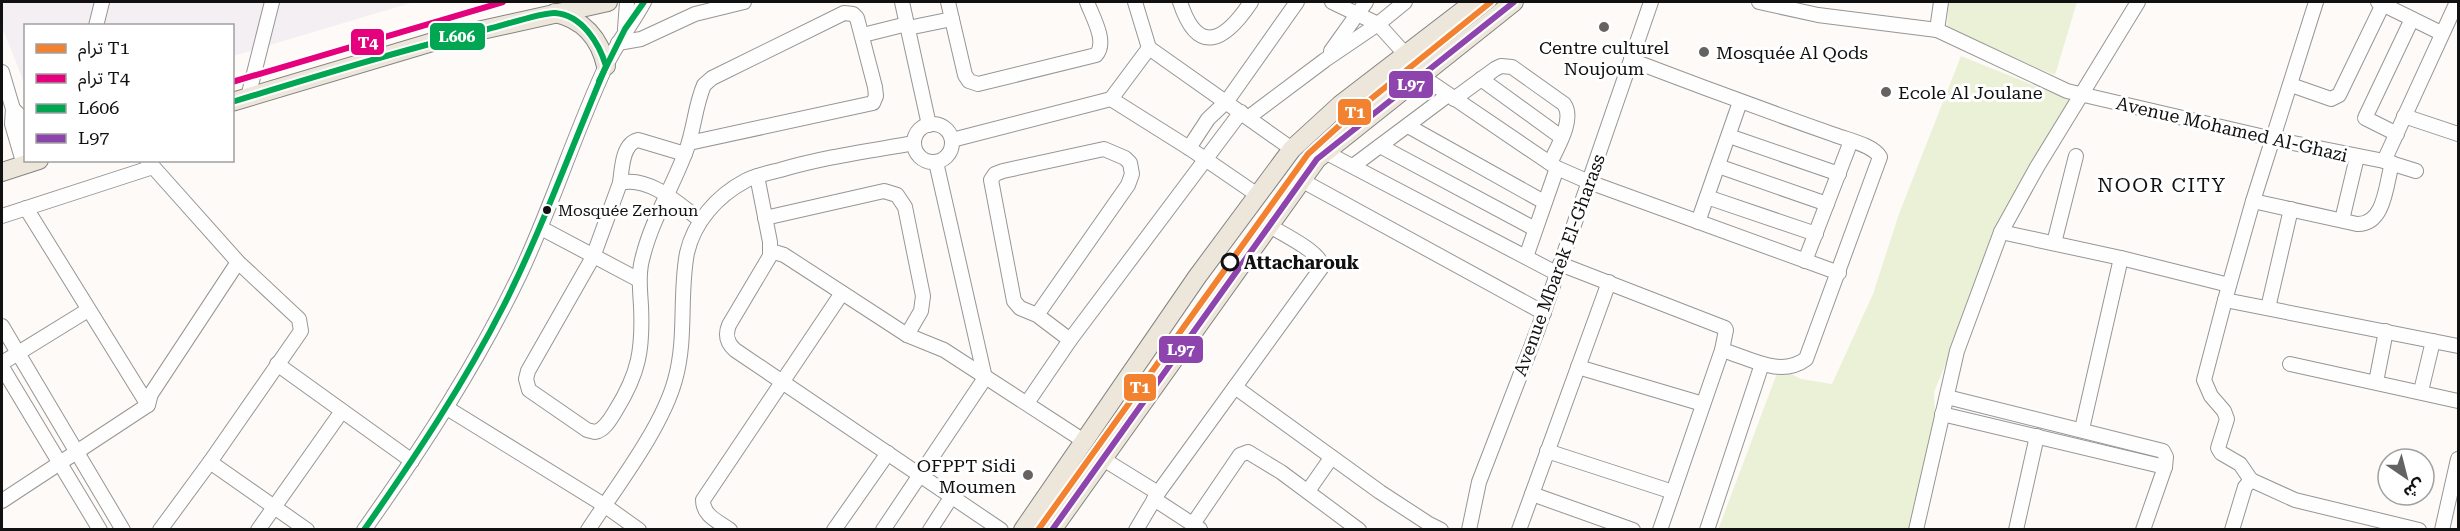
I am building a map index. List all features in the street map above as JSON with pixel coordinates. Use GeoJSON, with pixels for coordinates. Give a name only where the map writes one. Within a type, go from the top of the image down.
{"type":"FeatureCollection","features":[{"type":"Feature","properties":{"kind":"main road"},"geometry":{"type":"LineString","coordinates":[[241,93],[554,7],[608,2]]}},
{"type":"Feature","properties":{"kind":"main road"},"geometry":{"type":"LineString","coordinates":[[1023,530],[1197,277],[1292,149],[1340,105],[1474,2]]}},
{"type":"Feature","properties":{"kind":"main road"},"geometry":{"type":"LineString","coordinates":[[1052,530],[1268,225],[1325,152],[1514,2]]}},
{"type":"Feature","properties":{"kind":"main road"},"geometry":{"type":"LineString","coordinates":[[554,7],[585,28],[597,41],[606,66]]}},
{"type":"Feature","properties":{"kind":"main road"},"geometry":{"type":"LineString","coordinates":[[2,162],[24,160]]}},
{"type":"Feature","properties":{"kind":"main road"},"geometry":{"type":"LineString","coordinates":[[2,172],[25,162]]}},
{"type":"Feature","properties":{"kind":"street"},"geometry":{"type":"LineString","coordinates":[[96,24],[102,2]]}},
{"type":"Feature","properties":{"kind":"street"},"geometry":{"type":"LineString","coordinates":[[241,93],[272,2]]}},
{"type":"Feature","properties":{"kind":"street"},"geometry":{"type":"LineString","coordinates":[[625,29],[627,2]]}},
{"type":"Feature","properties":{"kind":"street"},"geometry":{"type":"LineString","coordinates":[[364,530],[447,408],[497,320],[541,228],[606,66],[625,29],[644,2]]}},
{"type":"Feature","properties":{"kind":"street"},"geometry":{"type":"LineString","coordinates":[[618,43],[641,39],[695,14],[744,2]]}},
{"type":"Feature","properties":{"kind":"street"},"geometry":{"type":"LineString","coordinates":[[902,2],[929,125]]}},
{"type":"Feature","properties":{"kind":"street"},"geometry":{"type":"LineString","coordinates":[[948,2],[965,75],[973,82],[983,84],[1096,55],[1100,51],[1101,42],[1087,2]]}},
{"type":"Feature","properties":{"kind":"street"},"geometry":{"type":"LineString","coordinates":[[1135,2],[1149,48],[1292,149]]}},
{"type":"Feature","properties":{"kind":"street"},"geometry":{"type":"LineString","coordinates":[[1180,2],[1190,28],[1206,37],[1220,34],[1233,25],[1251,2]]}},
{"type":"Feature","properties":{"kind":"street"},"geometry":{"type":"LineString","coordinates":[[1189,148],[1208,119],[1227,101],[1297,2]]}},
{"type":"Feature","properties":{"kind":"street"},"geometry":{"type":"LineString","coordinates":[[1332,2],[1378,24],[1406,55]]}},
{"type":"Feature","properties":{"kind":"street"},"geometry":{"type":"LineString","coordinates":[[1325,60],[1365,2]]}},
{"type":"Feature","properties":{"kind":"street"},"geometry":{"type":"LineString","coordinates":[[1027,403],[1070,340],[1206,160],[1245,114],[1378,24],[1405,2]]}},
{"type":"Feature","properties":{"kind":"street","name":"Avenue Mbarek El-Gharass"},"geometry":{"type":"LineString","coordinates":[[1468,529],[1479,482],[1544,313],[1651,2]]}},
{"type":"Feature","properties":{"kind":"street","name":"Avenue Mohamed Al-Ghazi"},"geometry":{"type":"LineString","coordinates":[[1759,2],[1820,8],[1937,30],[2045,82],[2081,95],[2273,139],[2388,162],[2416,171]]}},
{"type":"Feature","properties":{"kind":"street"},"geometry":{"type":"LineString","coordinates":[[1937,30],[1941,2]]}},
{"type":"Feature","properties":{"kind":"street"},"geometry":{"type":"LineString","coordinates":[[1916,530],[1957,351],[2001,232],[2037,167],[2138,2]]}},
{"type":"Feature","properties":{"kind":"street"},"geometry":{"type":"LineString","coordinates":[[2316,2],[2253,201],[2204,380],[2211,396],[2224,411],[2227,419],[2218,448],[2221,453],[2240,464],[2251,480],[2295,500],[2419,530]]}},
{"type":"Feature","properties":{"kind":"street"},"geometry":{"type":"LineString","coordinates":[[2291,85],[2331,99],[2336,98],[2382,2],[2441,33]]}},
{"type":"Feature","properties":{"kind":"street"},"geometry":{"type":"LineString","coordinates":[[2253,201],[2361,224],[2374,219],[2380,208],[2388,162],[2397,134],[2457,2]]}},
{"type":"Feature","properties":{"kind":"street"},"geometry":{"type":"LineString","coordinates":[[687,148],[638,140],[633,141],[626,149],[620,183],[593,257],[528,371],[527,387],[532,393],[592,432],[600,431],[604,427],[622,401],[638,368],[642,338],[639,280],[645,247],[687,148],[702,89],[712,78],[844,13],[855,16],[862,34],[876,96],[872,104],[687,148]]}},
{"type":"Feature","properties":{"kind":"street"},"geometry":{"type":"LineString","coordinates":[[862,34],[952,19]]}},
{"type":"Feature","properties":{"kind":"street"},"geometry":{"type":"LineString","coordinates":[[2397,134],[2365,118],[2412,19]]}},
{"type":"Feature","properties":{"kind":"street"},"geometry":{"type":"LineString","coordinates":[[952,140],[1111,99],[1149,48]]}},
{"type":"Feature","properties":{"kind":"street"},"geometry":{"type":"LineString","coordinates":[[1631,60],[1851,141],[1878,152],[1881,160],[1806,359],[1792,367],[1762,364],[1722,350]]}},
{"type":"Feature","properties":{"kind":"street"},"geometry":{"type":"LineString","coordinates":[[1353,166],[1408,126],[1495,69],[1501,66],[1512,67],[1564,104],[1569,113],[1526,257]]}},
{"type":"Feature","properties":{"kind":"street"},"geometry":{"type":"LineString","coordinates":[[2,72],[24,127]]}},
{"type":"Feature","properties":{"kind":"street"},"geometry":{"type":"LineString","coordinates":[[1420,75],[1554,165],[1589,182],[1839,273]]}},
{"type":"Feature","properties":{"kind":"street"},"geometry":{"type":"LineString","coordinates":[[1481,79],[1562,137]]}},
{"type":"Feature","properties":{"kind":"street"},"geometry":{"type":"LineString","coordinates":[[1111,99],[1259,196]]}},
{"type":"Feature","properties":{"kind":"street"},"geometry":{"type":"LineString","coordinates":[[1698,222],[1740,102]]}},
{"type":"Feature","properties":{"kind":"street"},"geometry":{"type":"LineString","coordinates":[[17,105],[12,124],[24,148]]}},
{"type":"Feature","properties":{"kind":"street"},"geometry":{"type":"LineString","coordinates":[[2404,116],[2458,134]]}},
{"type":"Feature","properties":{"kind":"street"},"geometry":{"type":"LineString","coordinates":[[929,125],[941,126],[950,134],[952,140],[949,154],[936,162],[921,158],[915,150],[914,143],[918,132],[929,125]]}},
{"type":"Feature","properties":{"kind":"street"},"geometry":{"type":"LineString","coordinates":[[1408,126],[1544,202]]}},
{"type":"Feature","properties":{"kind":"street"},"geometry":{"type":"LineString","coordinates":[[1729,136],[1839,174]]}},
{"type":"Feature","properties":{"kind":"street"},"geometry":{"type":"LineString","coordinates":[[1806,261],[1851,141]]}},
{"type":"Feature","properties":{"kind":"street"},"geometry":{"type":"LineString","coordinates":[[588,530],[661,415],[672,393],[683,341],[684,272],[687,252],[700,220],[726,194],[744,181],[757,176],[793,166],[914,143]]}},
{"type":"Feature","properties":{"kind":"street"},"geometry":{"type":"LineString","coordinates":[[1380,146],[1535,229]]}},
{"type":"Feature","properties":{"kind":"street"},"geometry":{"type":"LineString","coordinates":[[1037,315],[1128,185],[1132,170],[1125,158],[1099,149],[1003,171],[993,177],[992,186],[1013,298],[1020,308],[1037,315],[1070,340]]}},
{"type":"Feature","properties":{"kind":"street"},"geometry":{"type":"LineString","coordinates":[[1325,152],[1526,257],[1609,282],[1725,328],[1727,334],[1722,350],[1660,530]]}},
{"type":"Feature","properties":{"kind":"street"},"geometry":{"type":"LineString","coordinates":[[2054,243],[2076,156]]}},
{"type":"Feature","properties":{"kind":"street"},"geometry":{"type":"LineString","coordinates":[[2342,220],[2357,157]]}},
{"type":"Feature","properties":{"kind":"street"},"geometry":{"type":"LineString","coordinates":[[883,530],[985,378],[936,162]]}},
{"type":"Feature","properties":{"kind":"street"},"geometry":{"type":"LineString","coordinates":[[2,216],[150,164],[238,262],[299,319],[301,331],[160,530]]}},
{"type":"Feature","properties":{"kind":"street"},"geometry":{"type":"LineString","coordinates":[[1718,166],[1827,204]]}},
{"type":"Feature","properties":{"kind":"street"},"geometry":{"type":"LineString","coordinates":[[757,176],[771,251],[766,266],[732,321],[727,334],[732,347],[1001,530]]}},
{"type":"Feature","properties":{"kind":"street"},"geometry":{"type":"LineString","coordinates":[[1301,180],[1544,313]]}},
{"type":"Feature","properties":{"kind":"street"},"geometry":{"type":"LineString","coordinates":[[620,183],[641,183],[667,195],[700,220]]}},
{"type":"Feature","properties":{"kind":"street"},"geometry":{"type":"LineString","coordinates":[[765,218],[884,191],[897,195],[905,207],[924,296],[921,311],[907,335]]}},
{"type":"Feature","properties":{"kind":"street"},"geometry":{"type":"LineString","coordinates":[[1707,197],[1816,234]]}},
{"type":"Feature","properties":{"kind":"street"},"geometry":{"type":"LineString","coordinates":[[26,208],[148,405]]}},
{"type":"Feature","properties":{"kind":"street"},"geometry":{"type":"LineString","coordinates":[[2268,308],[2291,209]]}},
{"type":"Feature","properties":{"kind":"street"},"geometry":{"type":"LineString","coordinates":[[1136,530],[1156,496],[1322,267],[1321,259],[1268,225]]}},
{"type":"Feature","properties":{"kind":"street"},"geometry":{"type":"LineString","coordinates":[[541,228],[639,280]]}},
{"type":"Feature","properties":{"kind":"street"},"geometry":{"type":"LineString","coordinates":[[2001,232],[2121,258],[2229,285]]}},
{"type":"Feature","properties":{"kind":"street"},"geometry":{"type":"LineString","coordinates":[[771,251],[784,255],[907,335],[944,350],[1084,441]]}},
{"type":"Feature","properties":{"kind":"street"},"geometry":{"type":"LineString","coordinates":[[2082,429],[2121,258]]}},
{"type":"Feature","properties":{"kind":"street"},"geometry":{"type":"LineString","coordinates":[[2,501],[148,405],[151,394],[238,262]]}},
{"type":"Feature","properties":{"kind":"street"},"geometry":{"type":"LineString","coordinates":[[1519,530],[1609,282]]}},
{"type":"Feature","properties":{"kind":"street"},"geometry":{"type":"LineString","coordinates":[[730,530],[706,514],[703,500],[842,293]]}},
{"type":"Feature","properties":{"kind":"street"},"geometry":{"type":"LineString","coordinates":[[2225,300],[2458,346]]}},
{"type":"Feature","properties":{"kind":"street"},"geometry":{"type":"LineString","coordinates":[[88,310],[2,365],[100,530]]}},
{"type":"Feature","properties":{"kind":"street"},"geometry":{"type":"LineString","coordinates":[[2,326],[123,530]]}},
{"type":"Feature","properties":{"kind":"street"},"geometry":{"type":"LineString","coordinates":[[2376,382],[2386,331]]}},
{"type":"Feature","properties":{"kind":"street"},"geometry":{"type":"LineString","coordinates":[[2421,391],[2433,341]]}},
{"type":"Feature","properties":{"kind":"street"},"geometry":{"type":"LineString","coordinates":[[2290,363],[2458,401]]}},
{"type":"Feature","properties":{"kind":"street"},"geometry":{"type":"LineString","coordinates":[[277,364],[412,461]]}},
{"type":"Feature","properties":{"kind":"street"},"geometry":{"type":"LineString","coordinates":[[1707,530],[1762,364]]}},
{"type":"Feature","properties":{"kind":"street"},"geometry":{"type":"LineString","coordinates":[[1578,367],[1703,404]]}},
{"type":"Feature","properties":{"kind":"street"},"geometry":{"type":"LineString","coordinates":[[1235,387],[1331,458],[1432,528]]}},
{"type":"Feature","properties":{"kind":"street"},"geometry":{"type":"LineString","coordinates":[[1947,397],[2160,449],[2166,457],[2165,467],[2143,530]]}},
{"type":"Feature","properties":{"kind":"street"},"geometry":{"type":"LineString","coordinates":[[447,408],[604,505],[639,530]]}},
{"type":"Feature","properties":{"kind":"street"},"geometry":{"type":"LineString","coordinates":[[258,530],[342,411]]}},
{"type":"Feature","properties":{"kind":"street"},"geometry":{"type":"LineString","coordinates":[[1942,414],[2165,467]]}},
{"type":"Feature","properties":{"kind":"street"},"geometry":{"type":"LineString","coordinates":[[2016,530],[2037,436]]}},
{"type":"Feature","properties":{"kind":"street"},"geometry":{"type":"LineString","coordinates":[[1547,451],[1673,492]]}},
{"type":"Feature","properties":{"kind":"street"},"geometry":{"type":"LineString","coordinates":[[1103,459],[1197,527],[1221,480],[1244,452],[1259,457],[1308,490],[1359,530]]}},
{"type":"Feature","properties":{"kind":"street"},"geometry":{"type":"LineString","coordinates":[[834,530],[888,453]]}},
{"type":"Feature","properties":{"kind":"street"},"geometry":{"type":"LineString","coordinates":[[1308,490],[1331,458]]}},
{"type":"Feature","properties":{"kind":"street"},"geometry":{"type":"LineString","coordinates":[[2446,529],[2458,459]]}},
{"type":"Feature","properties":{"kind":"street"},"geometry":{"type":"LineString","coordinates":[[210,462],[307,530]]}},
{"type":"Feature","properties":{"kind":"street"},"geometry":{"type":"LineString","coordinates":[[2232,530],[2245,487],[2251,480]]}},
{"type":"Feature","properties":{"kind":"street"},"geometry":{"type":"LineString","coordinates":[[1532,494],[1633,530]]}},
{"type":"Feature","properties":{"kind":"street"},"geometry":{"type":"LineString","coordinates":[[930,530],[952,496]]}},
{"type":"Feature","properties":{"kind":"street"},"geometry":{"type":"LineString","coordinates":[[1468,529],[1481,530]]}},
{"type":"Feature","properties":{"kind":"shaded area"},"geometry":{"type":"Polygon","coordinates":[[[2,2],[414,2],[234,56],[234,24],[24,24],[24,82],[2,27],[2,2]]]}},
{"type":"Feature","properties":{"kind":"green space"},"geometry":{"type":"Polygon","coordinates":[[[1948,2],[2077,2],[2055,75],[1947,31],[1948,2]]]}},
{"type":"Feature","properties":{"kind":"green space"},"geometry":{"type":"Polygon","coordinates":[[[1961,56],[2072,101],[2002,228],[1934,392],[1935,414],[1910,529],[1718,530],[1779,368],[1801,379],[1832,384],[1873,294],[1899,214],[1961,56]]]}},
{"type":"Feature","properties":{"kind":"tram line","name":"T4"},"geometry":{"type":"LineString","coordinates":[[234,81],[503,2]]}},
{"type":"Feature","properties":{"kind":"tram line","name":"T1"},"geometry":{"type":"LineString","coordinates":[[1038,530],[1308,154],[1351,115],[1491,2]]}},
{"type":"Feature","properties":{"kind":"transit line","name":"L606"},"geometry":{"type":"LineString","coordinates":[[599,81],[625,29],[644,2]]}},
{"type":"Feature","properties":{"kind":"transit line","name":"L97"},"geometry":{"type":"LineString","coordinates":[[1052,530],[1317,159],[1514,2]]}},
{"type":"Feature","properties":{"kind":"transit line","name":"L606"},"geometry":{"type":"LineString","coordinates":[[234,101],[392,54],[549,13],[565,15],[581,25],[599,48],[606,66],[518,276],[489,334],[438,420],[364,530]]}},
{"type":"Feature","properties":{"kind":"place","name":"Centre culturel Noujoum"},"geometry":{"type":"Point","coordinates":[1604,27]}},
{"type":"Feature","properties":{"kind":"place","name":"Mosquée Al Qods"},"geometry":{"type":"Point","coordinates":[1704,52]}},
{"type":"Feature","properties":{"kind":"place","name":"Ecole Al Joulane"},"geometry":{"type":"Point","coordinates":[1886,92]}},
{"type":"Feature","properties":{"kind":"place","name":"Mosquée Zerhoun"},"geometry":{"type":"Point","coordinates":[547,210]}},
{"type":"Feature","properties":{"kind":"place","name":"Attacharouk"},"geometry":{"type":"Point","coordinates":[1230,262]}},
{"type":"Feature","properties":{"kind":"place","name":"OFPPT Sidi Moumen"},"geometry":{"type":"Point","coordinates":[1028,475]}},
{"type":"Feature","properties":{"kind":"district","name":"NOOR CITY"},"geometry":{"type":"Point","coordinates":[2162,185]}}]}
